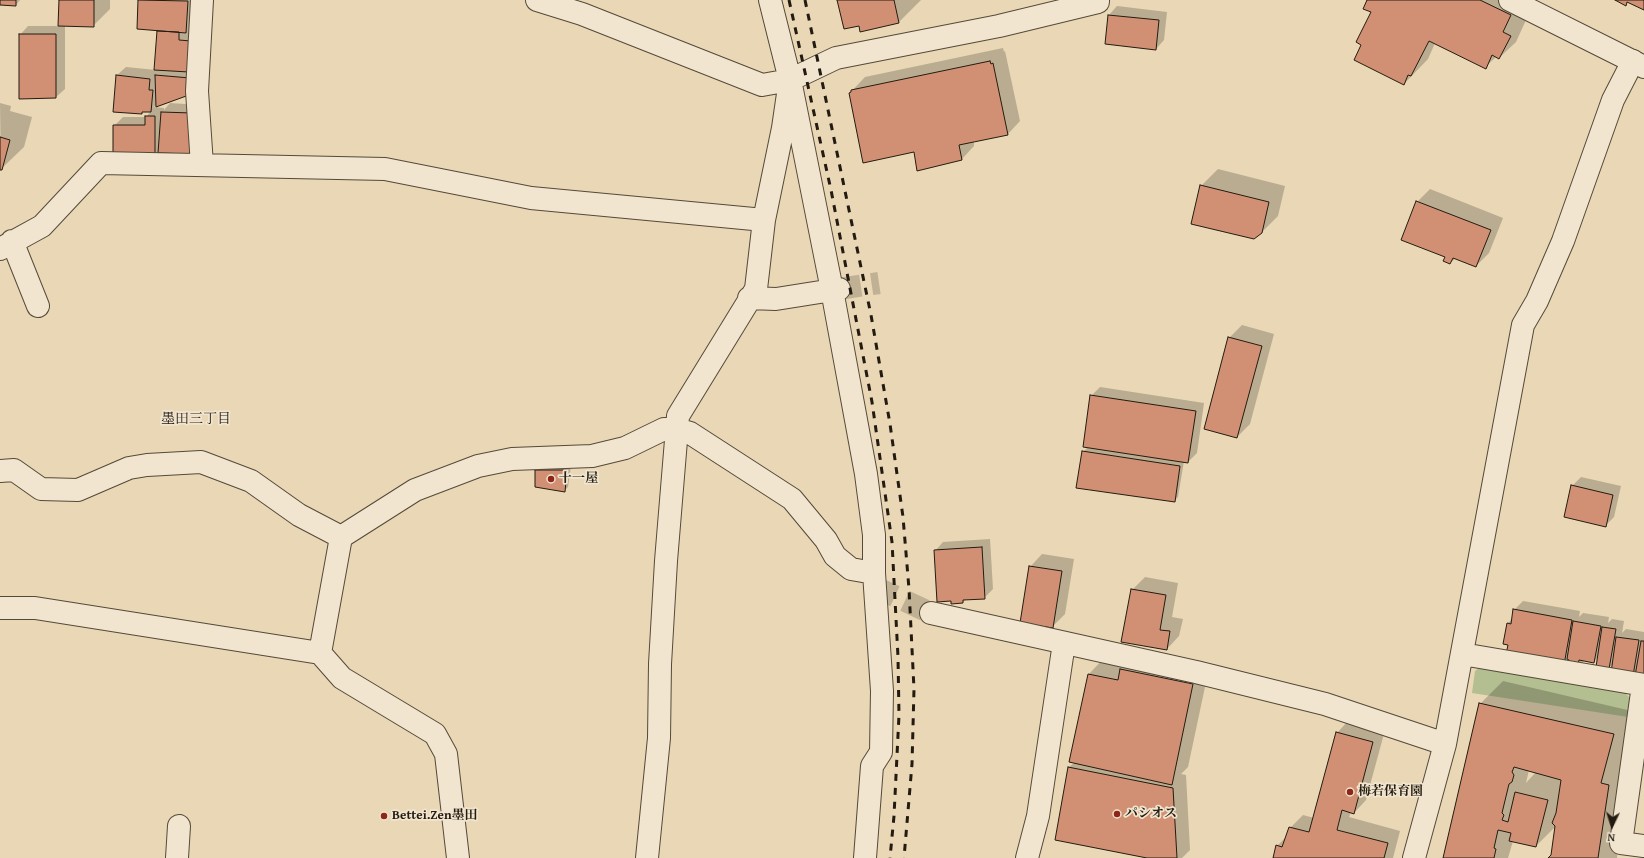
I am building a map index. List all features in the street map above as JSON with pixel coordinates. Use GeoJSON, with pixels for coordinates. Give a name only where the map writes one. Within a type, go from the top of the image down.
{"type":"FeatureCollection","features":[{"type":"Feature","properties":{"kind":"street"},"geometry":{"type":"LineString","coordinates":[[202,0],[197,91],[202,165]]}},
{"type":"Feature","properties":{"kind":"street"},"geometry":{"type":"LineString","coordinates":[[537,0],[582,14],[762,85],[790,80],[836,58],[999,26],[1098,2],[1098,0]]}},
{"type":"Feature","properties":{"kind":"street"},"geometry":{"type":"LineString","coordinates":[[770,0],[790,80],[836,290],[866,474],[874,535],[874,572],[882,691],[881,752],[872,766],[865,858]]}},
{"type":"Feature","properties":{"kind":"street"},"geometry":{"type":"LineString","coordinates":[[1414,858],[1445,744],[1523,325],[1537,301],[1563,241],[1613,100],[1638,64],[1510,0]]}},
{"type":"Feature","properties":{"kind":"street"},"geometry":{"type":"LineString","coordinates":[[647,858],[659,738],[660,664],[678,416],[749,298],[756,289],[764,220],[783,128],[790,80]]}},
{"type":"Feature","properties":{"kind":"street"},"geometry":{"type":"LineString","coordinates":[[38,306],[6,245],[42,226],[101,163],[385,169],[530,198],[764,220]]}},
{"type":"Feature","properties":{"kind":"street"},"geometry":{"type":"LineString","coordinates":[[749,298],[776,299],[836,290]]}},
{"type":"Feature","properties":{"kind":"street"},"geometry":{"type":"LineString","coordinates":[[320,653],[341,537],[416,490],[478,466],[512,459],[592,456],[625,448],[664,429],[676,429],[690,433],[792,499],[826,540],[834,556],[851,569],[874,572]]}},
{"type":"Feature","properties":{"kind":"street"},"geometry":{"type":"LineString","coordinates":[[0,471],[14,470],[41,489],[78,490],[129,468],[147,465],[201,462],[251,481],[299,515],[341,537]]}},
{"type":"Feature","properties":{"kind":"street"},"geometry":{"type":"LineString","coordinates":[[0,608],[35,608],[320,653],[342,678],[435,734],[446,754],[458,858]]}},
{"type":"Feature","properties":{"kind":"street"},"geometry":{"type":"LineString","coordinates":[[931,612],[1196,672],[1325,704],[1445,744]]}},
{"type":"Feature","properties":{"kind":"street"},"geometry":{"type":"LineString","coordinates":[[1026,858],[1038,816],[1064,643]]}},
{"type":"Feature","properties":{"kind":"street"},"geometry":{"type":"LineString","coordinates":[[1462,654],[1643,685],[1621,843],[1644,846]]}},
{"type":"Feature","properties":{"kind":"street"},"geometry":{"type":"LineString","coordinates":[[177,858],[179,826]]}},
{"type":"Feature","properties":{"kind":"green space"},"geometry":{"type":"Polygon","coordinates":[[[1481,666],[1624,692],[1630,698],[1628,717],[1472,693],[1475,671],[1481,666]]]}},
{"type":"Feature","properties":{"kind":"building"},"geometry":{"type":"Polygon","coordinates":[[[0,0],[16,0],[16,6],[0,5],[0,0]]]}},
{"type":"Feature","properties":{"kind":"building"},"geometry":{"type":"Polygon","coordinates":[[[59,0],[94,0],[94,27],[58,26],[59,0]]]}},
{"type":"Feature","properties":{"kind":"building"},"geometry":{"type":"Polygon","coordinates":[[[138,0],[188,1],[186,33],[137,29],[138,0]]]}},
{"type":"Feature","properties":{"kind":"building"},"geometry":{"type":"Polygon","coordinates":[[[837,0],[894,0],[899,23],[860,32],[859,26],[844,29],[837,0]]]}},
{"type":"Feature","properties":{"kind":"building"},"geometry":{"type":"Polygon","coordinates":[[[1367,0],[1480,0],[1511,15],[1503,32],[1511,36],[1499,59],[1492,55],[1486,69],[1429,41],[1411,76],[1408,75],[1404,85],[1354,60],[1361,45],[1356,42],[1371,12],[1363,9],[1367,0]]]}},
{"type":"Feature","properties":{"kind":"building"},"geometry":{"type":"Polygon","coordinates":[[[1615,0],[1644,0],[1644,10],[1627,2],[1626,6],[1615,0]]]}},
{"type":"Feature","properties":{"kind":"building"},"geometry":{"type":"Polygon","coordinates":[[[1108,15],[1159,20],[1156,50],[1105,44],[1108,15]]]}},
{"type":"Feature","properties":{"kind":"building"},"geometry":{"type":"Polygon","coordinates":[[[157,31],[179,32],[179,40],[191,41],[189,72],[154,70],[157,31]]]}},
{"type":"Feature","properties":{"kind":"building"},"geometry":{"type":"Polygon","coordinates":[[[19,34],[56,34],[56,98],[19,99],[19,34]]]}},
{"type":"Feature","properties":{"kind":"building"},"geometry":{"type":"Polygon","coordinates":[[[990,61],[991,64],[993,63],[1008,135],[959,145],[962,160],[917,171],[914,152],[863,163],[849,93],[851,90],[990,61]]]}},
{"type":"Feature","properties":{"kind":"building"},"geometry":{"type":"Polygon","coordinates":[[[116,75],[150,79],[149,90],[153,90],[151,112],[142,112],[142,114],[113,112],[116,75]]]}},
{"type":"Feature","properties":{"kind":"building"},"geometry":{"type":"Polygon","coordinates":[[[155,75],[190,78],[189,95],[156,107],[155,75]]]}},
{"type":"Feature","properties":{"kind":"building"},"geometry":{"type":"Polygon","coordinates":[[[161,112],[192,113],[190,154],[158,153],[161,112]]]}},
{"type":"Feature","properties":{"kind":"building"},"geometry":{"type":"Polygon","coordinates":[[[145,116],[155,116],[155,157],[113,157],[113,125],[145,125],[145,116]]]}},
{"type":"Feature","properties":{"kind":"building"},"geometry":{"type":"Polygon","coordinates":[[[0,137],[10,140],[2,170],[0,170],[0,137]]]}},
{"type":"Feature","properties":{"kind":"building"},"geometry":{"type":"Polygon","coordinates":[[[1200,185],[1269,202],[1262,233],[1254,239],[1191,224],[1200,185]]]}},
{"type":"Feature","properties":{"kind":"building"},"geometry":{"type":"Polygon","coordinates":[[[1416,201],[1491,230],[1476,267],[1453,258],[1450,264],[1443,261],[1445,257],[1401,240],[1416,201]]]}},
{"type":"Feature","properties":{"kind":"building"},"geometry":{"type":"Polygon","coordinates":[[[1228,337],[1262,346],[1237,438],[1204,429],[1228,337]]]}},
{"type":"Feature","properties":{"kind":"building"},"geometry":{"type":"Polygon","coordinates":[[[1090,395],[1196,411],[1188,463],[1083,447],[1090,395]]]}},
{"type":"Feature","properties":{"kind":"building"},"geometry":{"type":"Polygon","coordinates":[[[1082,451],[1180,466],[1175,502],[1076,488],[1082,451]]]}},
{"type":"Feature","properties":{"kind":"building","name":"十一屋"},"geometry":{"type":"Polygon","coordinates":[[[535,470],[567,470],[565,492],[535,487],[535,470]]]}},
{"type":"Feature","properties":{"kind":"building"},"geometry":{"type":"Polygon","coordinates":[[[1571,485],[1613,495],[1606,527],[1564,517],[1571,485]]]}},
{"type":"Feature","properties":{"kind":"building"},"geometry":{"type":"Polygon","coordinates":[[[982,547],[985,599],[963,600],[963,603],[951,604],[951,601],[937,602],[934,550],[982,547]]]}},
{"type":"Feature","properties":{"kind":"building"},"geometry":{"type":"Polygon","coordinates":[[[1029,566],[1062,571],[1053,628],[1020,623],[1029,566]]]}},
{"type":"Feature","properties":{"kind":"building"},"geometry":{"type":"Polygon","coordinates":[[[1131,589],[1166,595],[1160,630],[1170,631],[1167,650],[1121,642],[1131,589]]]}},
{"type":"Feature","properties":{"kind":"building"},"geometry":{"type":"Polygon","coordinates":[[[1513,609],[1572,620],[1564,665],[1506,654],[1508,645],[1503,644],[1507,623],[1511,624],[1513,609]]]}},
{"type":"Feature","properties":{"kind":"building"},"geometry":{"type":"Polygon","coordinates":[[[1573,621],[1601,626],[1594,663],[1579,660],[1577,669],[1568,667],[1569,660],[1567,659],[1573,621]]]}},
{"type":"Feature","properties":{"kind":"building"},"geometry":{"type":"Polygon","coordinates":[[[1602,627],[1616,629],[1609,669],[1596,667],[1602,627]]]}},
{"type":"Feature","properties":{"kind":"building"},"geometry":{"type":"Polygon","coordinates":[[[1616,637],[1639,640],[1633,676],[1611,673],[1616,637]]]}},
{"type":"Feature","properties":{"kind":"building"},"geometry":{"type":"Polygon","coordinates":[[[1641,641],[1644,641],[1644,677],[1635,676],[1641,641]]]}},
{"type":"Feature","properties":{"kind":"building"},"geometry":{"type":"Polygon","coordinates":[[[1120,669],[1193,684],[1172,785],[1069,762],[1088,674],[1118,680],[1120,669]]]}},
{"type":"Feature","properties":{"kind":"building"},"geometry":{"type":"Polygon","coordinates":[[[1479,703],[1614,734],[1601,783],[1609,785],[1598,858],[1548,858],[1551,855],[1555,826],[1552,823],[1556,813],[1561,780],[1514,767],[1512,772],[1514,775],[1512,782],[1509,784],[1502,813],[1504,815],[1502,820],[1508,822],[1515,792],[1548,800],[1536,847],[1509,841],[1511,833],[1498,830],[1494,848],[1496,849],[1494,858],[1443,858],[1479,703]]]}},
{"type":"Feature","properties":{"kind":"building"},"geometry":{"type":"Polygon","coordinates":[[[1336,732],[1373,742],[1354,814],[1342,810],[1337,830],[1388,843],[1384,858],[1273,858],[1276,845],[1282,847],[1289,827],[1309,832],[1336,732]]]}},
{"type":"Feature","properties":{"kind":"building","name":"パシオス"},"geometry":{"type":"Polygon","coordinates":[[[1068,767],[1173,788],[1177,858],[1147,858],[1055,840],[1068,767]]]}},
{"type":"Feature","properties":{"kind":"tunnel"},"geometry":{"type":"LineString","coordinates":[[839,289],[879,283]]}},
{"type":"Feature","properties":{"kind":"tunnel"},"geometry":{"type":"LineString","coordinates":[[875,587],[931,613]]}},
{"type":"Feature","properties":{"kind":"railway"},"geometry":{"type":"LineString","coordinates":[[789,0],[831,190],[872,402],[892,542],[898,657],[899,715],[894,816],[890,858]]}},
{"type":"Feature","properties":{"kind":"railway"},"geometry":{"type":"LineString","coordinates":[[805,0],[871,315],[890,424],[903,517],[909,589],[914,689],[912,764],[904,858]]}},
{"type":"Feature","properties":{"kind":"place","name":"十一屋"},"geometry":{"type":"Point","coordinates":[551,479]}},
{"type":"Feature","properties":{"kind":"place","name":"梅若保育園"},"geometry":{"type":"Point","coordinates":[1350,792]}},
{"type":"Feature","properties":{"kind":"place","name":"パシオス"},"geometry":{"type":"Point","coordinates":[1117,814]}},
{"type":"Feature","properties":{"kind":"place","name":"Bettei.Zen墨田"},"geometry":{"type":"Point","coordinates":[384,816]}},
{"type":"Feature","properties":{"kind":"district","name":"墨田三丁目"},"geometry":{"type":"Point","coordinates":[196,419]}}]}
